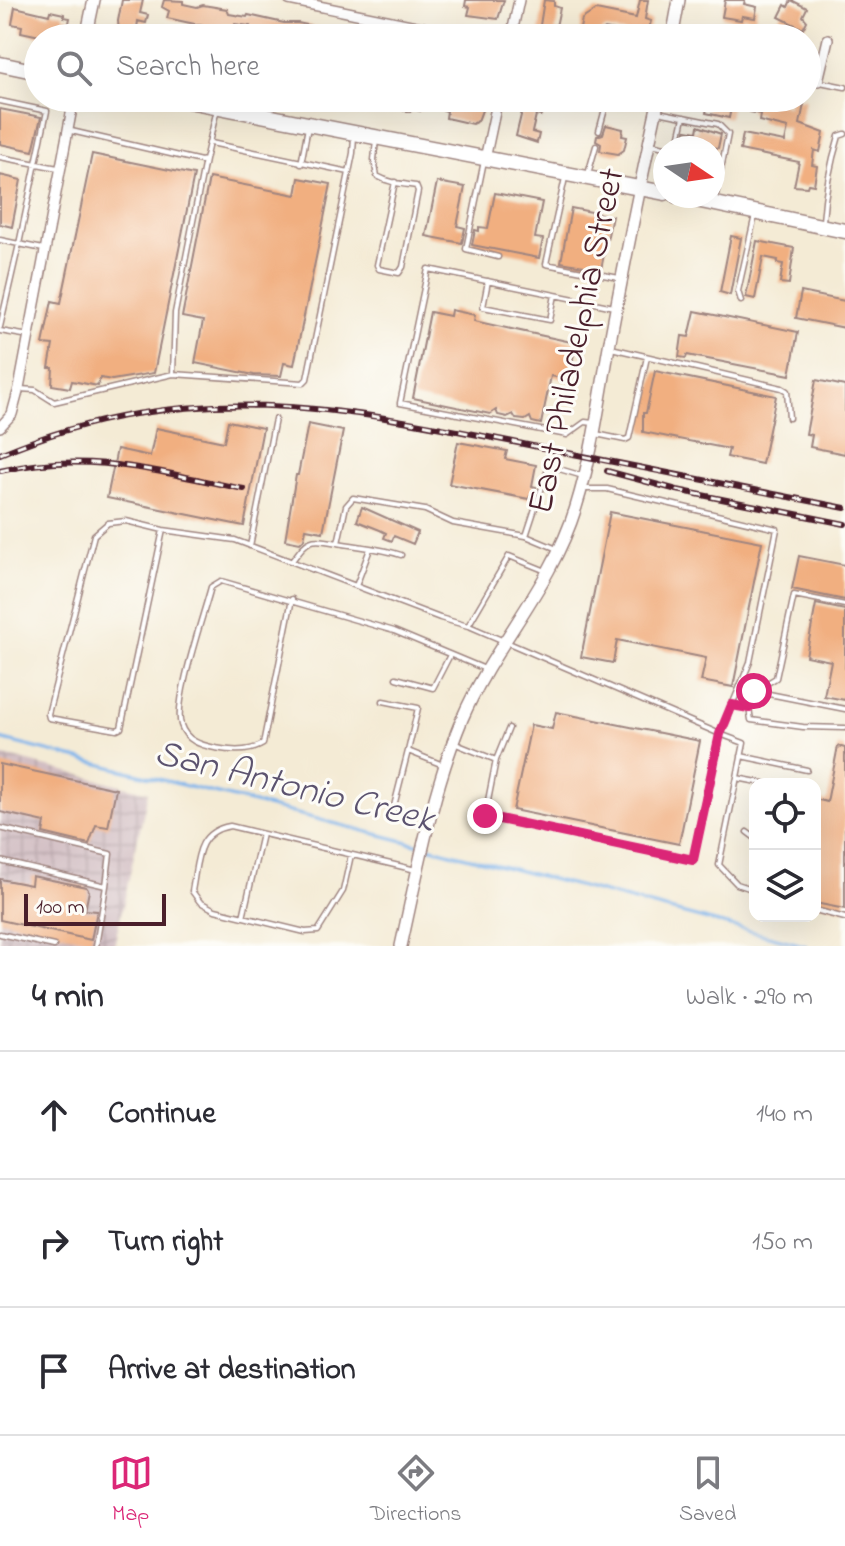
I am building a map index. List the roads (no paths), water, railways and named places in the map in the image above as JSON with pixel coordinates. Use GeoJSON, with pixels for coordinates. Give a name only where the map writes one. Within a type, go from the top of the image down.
{"type":"FeatureCollection","features":[{"type":"Feature","properties":{"kind":"main road"},"geometry":{"type":"LineString","coordinates":[[0,64],[24,69]]}},
{"type":"Feature","properties":{"kind":"main road"},"geometry":{"type":"LineString","coordinates":[[244,112],[653,191]]}},
{"type":"Feature","properties":{"kind":"main road"},"geometry":{"type":"LineString","coordinates":[[725,206],[845,231]]}},
{"type":"Feature","properties":{"kind":"street"},"geometry":{"type":"LineString","coordinates":[[89,24],[94,0]]}},
{"type":"Feature","properties":{"kind":"street"},"geometry":{"type":"LineString","coordinates":[[289,0],[406,24]]}},
{"type":"Feature","properties":{"kind":"street"},"geometry":{"type":"LineString","coordinates":[[514,24],[519,0]]}},
{"type":"Feature","properties":{"kind":"street"},"geometry":{"type":"LineString","coordinates":[[675,24],[679,0]]}},
{"type":"Feature","properties":{"kind":"street"},"geometry":{"type":"LineString","coordinates":[[821,57],[828,39]]}},
{"type":"Feature","properties":{"kind":"street"},"geometry":{"type":"LineString","coordinates":[[0,427],[12,414],[19,388],[71,112]]}},
{"type":"Feature","properties":{"kind":"street"},"geometry":{"type":"LineString","coordinates":[[485,159],[495,112]]}},
{"type":"Feature","properties":{"kind":"street","name":"East Philadelphia Street"},"geometry":{"type":"LineString","coordinates":[[401,946],[445,766],[462,719],[487,669],[560,550],[581,489],[656,112]]}},
{"type":"Feature","properties":{"kind":"lane"},"geometry":{"type":"LineString","coordinates":[[821,82],[845,87]]}},
{"type":"Feature","properties":{"kind":"lane"},"geometry":{"type":"LineString","coordinates":[[0,101],[24,106]]}},
{"type":"Feature","properties":{"kind":"lane"},"geometry":{"type":"LineString","coordinates":[[29,336],[0,329],[47,112]]}},
{"type":"Feature","properties":{"kind":"lane"},"geometry":{"type":"LineString","coordinates":[[173,374],[175,313],[216,112]]}},
{"type":"Feature","properties":{"kind":"lane"},"geometry":{"type":"LineString","coordinates":[[599,131],[604,112]]}},
{"type":"Feature","properties":{"kind":"lane"},"geometry":{"type":"LineString","coordinates":[[661,112],[718,124],[728,134],[725,149]]}},
{"type":"Feature","properties":{"kind":"lane"},"geometry":{"type":"LineString","coordinates":[[680,136],[684,117]]}},
{"type":"Feature","properties":{"kind":"lane"},"geometry":{"type":"LineString","coordinates":[[301,164],[308,124]]}},
{"type":"Feature","properties":{"kind":"lane"},"geometry":{"type":"LineString","coordinates":[[67,130],[205,160]]}},
{"type":"Feature","properties":{"kind":"lane"},"geometry":{"type":"LineString","coordinates":[[19,388],[35,390],[54,402],[173,374],[303,383],[307,379],[349,172],[354,133]]}},
{"type":"Feature","properties":{"kind":"lane"},"geometry":{"type":"LineString","coordinates":[[823,226],[824,193],[839,136],[845,134]]}},
{"type":"Feature","properties":{"kind":"lane"},"geometry":{"type":"LineString","coordinates":[[376,138],[374,160],[377,176],[416,186],[418,191],[403,267],[399,273],[379,269],[377,265],[395,182]]}},
{"type":"Feature","properties":{"kind":"lane"},"geometry":{"type":"LineString","coordinates":[[211,143],[349,172]]}},
{"type":"Feature","properties":{"kind":"lane"},"geometry":{"type":"LineString","coordinates":[[649,144],[653,145]]}},
{"type":"Feature","properties":{"kind":"lane"},"geometry":{"type":"LineString","coordinates":[[586,178],[596,146]]}},
{"type":"Feature","properties":{"kind":"lane"},"geometry":{"type":"LineString","coordinates":[[0,157],[61,168]]}},
{"type":"Feature","properties":{"kind":"lane"},"geometry":{"type":"LineString","coordinates":[[485,159],[466,249],[498,257]]}},
{"type":"Feature","properties":{"kind":"lane"},"geometry":{"type":"LineString","coordinates":[[566,174],[546,264],[622,278]]}},
{"type":"Feature","properties":{"kind":"lane"},"geometry":{"type":"LineString","coordinates":[[741,301],[738,291],[756,212]]}},
{"type":"Feature","properties":{"kind":"lane"},"geometry":{"type":"LineString","coordinates":[[0,240],[45,249]]}},
{"type":"Feature","properties":{"kind":"lane"},"geometry":{"type":"LineString","coordinates":[[616,307],[428,269],[400,403],[567,435],[585,422],[625,440],[629,438],[647,357]]}},
{"type":"Feature","properties":{"kind":"lane"},"geometry":{"type":"LineString","coordinates":[[488,281],[483,307],[550,320],[555,295]]}},
{"type":"Feature","properties":{"kind":"lane"},"geometry":{"type":"LineString","coordinates":[[609,347],[782,388],[787,391],[789,418]]}},
{"type":"Feature","properties":{"kind":"lane"},"geometry":{"type":"LineString","coordinates":[[250,546],[275,419]]}},
{"type":"Feature","properties":{"kind":"lane"},"geometry":{"type":"LineString","coordinates":[[526,536],[549,466],[584,476]]}},
{"type":"Feature","properties":{"kind":"lane"},"geometry":{"type":"LineString","coordinates":[[509,728],[496,760],[485,816],[693,860],[720,734],[750,662],[777,529],[607,489],[581,489]]}},
{"type":"Feature","properties":{"kind":"lane"},"geometry":{"type":"LineString","coordinates":[[338,543],[346,506],[353,498],[425,510],[453,523],[526,536],[560,550]]}},
{"type":"Feature","properties":{"kind":"lane"},"geometry":{"type":"LineString","coordinates":[[163,530],[121,728],[117,730],[49,718],[94,535],[108,523],[126,521],[163,530],[235,540],[468,626],[744,743],[719,865],[737,884],[749,888]]}},
{"type":"Feature","properties":{"kind":"lane"},"geometry":{"type":"LineString","coordinates":[[292,562],[307,541],[313,539],[380,548],[401,555]]}},
{"type":"Feature","properties":{"kind":"lane"},"geometry":{"type":"LineString","coordinates":[[356,586],[370,549]]}},
{"type":"Feature","properties":{"kind":"lane"},"geometry":{"type":"LineString","coordinates":[[468,626],[509,556],[548,572]]}},
{"type":"Feature","properties":{"kind":"lane"},"geometry":{"type":"LineString","coordinates":[[292,599],[263,744],[256,748],[225,750],[201,745],[187,737],[179,713],[211,587],[221,581],[292,599],[318,610],[394,631],[487,669]]}},
{"type":"Feature","properties":{"kind":"lane"},"geometry":{"type":"LineString","coordinates":[[845,605],[794,595],[776,678],[754,691],[749,708],[751,720],[803,727],[845,728]]}},
{"type":"Feature","properties":{"kind":"lane"},"geometry":{"type":"LineString","coordinates":[[396,678],[433,688],[450,655]]}},
{"type":"Feature","properties":{"kind":"lane"},"geometry":{"type":"LineString","coordinates":[[754,691],[845,709]]}},
{"type":"Feature","properties":{"kind":"lane"},"geometry":{"type":"LineString","coordinates":[[383,701],[418,708],[393,810]]}},
{"type":"Feature","properties":{"kind":"lane"},"geometry":{"type":"LineString","coordinates":[[732,705],[749,708]]}},
{"type":"Feature","properties":{"kind":"lane"},"geometry":{"type":"LineString","coordinates":[[453,743],[496,760]]}},
{"type":"Feature","properties":{"kind":"lane"},"geometry":{"type":"LineString","coordinates":[[408,751],[445,766]]}},
{"type":"Feature","properties":{"kind":"lane"},"geometry":{"type":"LineString","coordinates":[[741,756],[807,770]]}},
{"type":"Feature","properties":{"kind":"lane"},"geometry":{"type":"LineString","coordinates":[[737,778],[749,780]]}},
{"type":"Feature","properties":{"kind":"lane"},"geometry":{"type":"LineString","coordinates":[[351,855],[343,891],[318,931],[305,932],[215,910],[200,902],[192,891],[203,839],[216,828],[230,826],[418,871]]}},
{"type":"Feature","properties":{"kind":"lane"},"geometry":{"type":"LineString","coordinates":[[0,828],[110,854],[96,946]]}},
{"type":"Feature","properties":{"kind":"lane"},"geometry":{"type":"LineString","coordinates":[[243,917],[262,834]]}},
{"type":"Feature","properties":{"kind":"lane"},"geometry":{"type":"LineString","coordinates":[[0,861],[106,886]]}},
{"type":"Feature","properties":{"kind":"lane"},"geometry":{"type":"LineString","coordinates":[[821,912],[845,918]]}},
{"type":"Feature","properties":{"kind":"lane"},"geometry":{"type":"LineString","coordinates":[[0,934],[54,946]]}},
{"type":"Feature","properties":{"kind":"waterway","name":"San Antonio Creek"},"geometry":{"type":"LineString","coordinates":[[0,739],[420,845]]}},
{"type":"Feature","properties":{"kind":"waterway","name":"San Antonio Creek"},"geometry":{"type":"LineString","coordinates":[[428,847],[807,946]]}},
{"type":"Feature","properties":{"kind":"railway"},"geometry":{"type":"LineString","coordinates":[[0,454],[71,429],[139,413],[206,406],[272,406],[339,412],[476,434],[845,508]]}},
{"type":"Feature","properties":{"kind":"railway"},"geometry":{"type":"LineString","coordinates":[[0,471],[32,465],[93,463],[152,470],[244,489]]}},
{"type":"Feature","properties":{"kind":"railway"},"geometry":{"type":"LineString","coordinates":[[607,471],[677,490],[845,524]]}}]}
